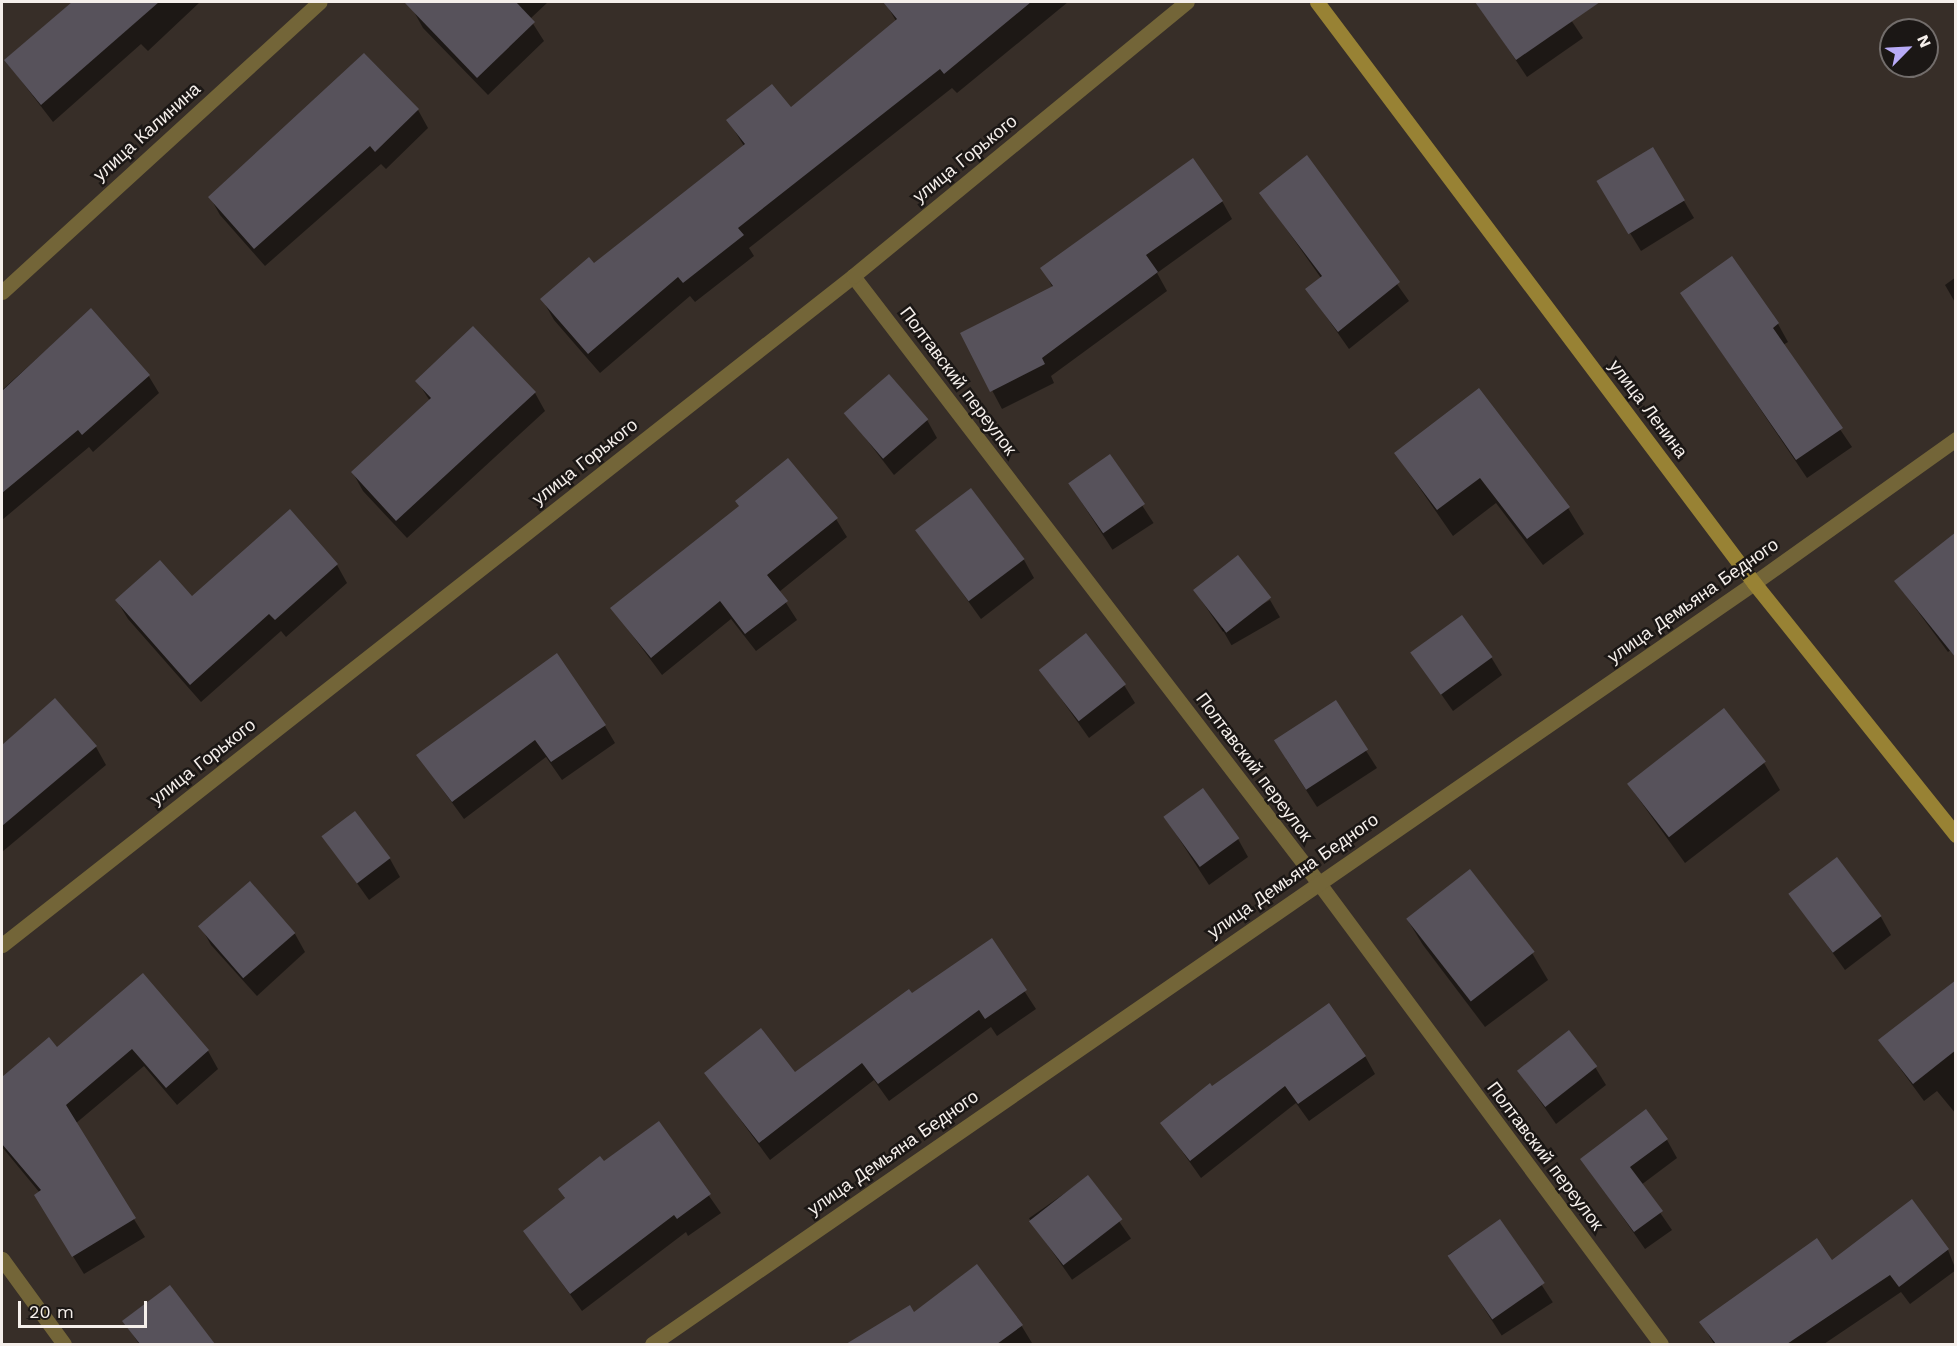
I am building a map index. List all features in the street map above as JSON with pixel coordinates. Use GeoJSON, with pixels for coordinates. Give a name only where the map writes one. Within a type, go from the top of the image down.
{"type":"FeatureCollection","features":[{"type":"Feature","properties":{"kind":"street","name":"улица Калинина"},"geometry":{"type":"LineString","coordinates":[[2,292],[320,2]]}},
{"type":"Feature","properties":{"kind":"street","name":"улица Горького"},"geometry":{"type":"LineString","coordinates":[[2,945],[853,276],[1187,2]]}},
{"type":"Feature","properties":{"kind":"street","name":"улица Ленина"},"geometry":{"type":"LineString","coordinates":[[1317,2],[1754,583],[1956,835]]}},
{"type":"Feature","properties":{"kind":"street","name":"Полтавский переулок"},"geometry":{"type":"LineString","coordinates":[[853,276],[1318,882],[1661,1344]]}},
{"type":"Feature","properties":{"kind":"street","name":"улица Демьяна Бедного"},"geometry":{"type":"LineString","coordinates":[[652,1344],[1754,583],[1956,439]]}},
{"type":"Feature","properties":{"kind":"street"},"geometry":{"type":"LineString","coordinates":[[2,1259],[64,1344]]}},
{"type":"Feature","properties":{"kind":"building"},"geometry":{"type":"Polygon","coordinates":[[[72,2],[159,2],[41,105],[4,60],[72,2]]]}},
{"type":"Feature","properties":{"kind":"building"},"geometry":{"type":"Polygon","coordinates":[[[404,2],[516,2],[535,22],[477,78],[404,2]]]}},
{"type":"Feature","properties":{"kind":"building"},"geometry":{"type":"Polygon","coordinates":[[[883,2],[1031,2],[944,74],[940,69],[738,228],[744,235],[683,283],[678,277],[588,354],[540,299],[589,257],[594,263],[745,144],[726,120],[772,84],[791,107],[897,19],[883,2]]]}},
{"type":"Feature","properties":{"kind":"building"},"geometry":{"type":"Polygon","coordinates":[[[1475,2],[1600,2],[1516,60],[1475,2]]]}},
{"type":"Feature","properties":{"kind":"building"},"geometry":{"type":"Polygon","coordinates":[[[364,53],[419,109],[375,152],[370,146],[254,249],[208,197],[364,53]]]}},
{"type":"Feature","properties":{"kind":"building"},"geometry":{"type":"Polygon","coordinates":[[[1653,147],[1685,200],[1628,234],[1596,181],[1653,147]]]}},
{"type":"Feature","properties":{"kind":"building"},"geometry":{"type":"Polygon","coordinates":[[[1307,155],[1400,282],[1338,332],[1305,289],[1322,276],[1259,193],[1307,155]]]}},
{"type":"Feature","properties":{"kind":"building"},"geometry":{"type":"Polygon","coordinates":[[[1193,158],[1223,201],[1146,255],[1158,272],[1042,358],[1045,364],[990,392],[960,333],[1053,286],[1040,268],[1193,158]]]}},
{"type":"Feature","properties":{"kind":"building"},"geometry":{"type":"Polygon","coordinates":[[[1732,256],[1779,323],[1773,328],[1843,428],[1796,460],[1680,293],[1732,256]]]}},
{"type":"Feature","properties":{"kind":"building"},"geometry":{"type":"Polygon","coordinates":[[[91,308],[150,375],[82,435],[78,430],[2,493],[2,391],[91,308]]]}},
{"type":"Feature","properties":{"kind":"building"},"geometry":{"type":"Polygon","coordinates":[[[473,326],[536,392],[396,521],[351,472],[431,398],[415,381],[473,326]]]}},
{"type":"Feature","properties":{"kind":"building"},"geometry":{"type":"Polygon","coordinates":[[[889,374],[928,419],[883,459],[844,413],[889,374]]]}},
{"type":"Feature","properties":{"kind":"building"},"geometry":{"type":"Polygon","coordinates":[[[1479,388],[1570,507],[1527,539],[1480,478],[1437,510],[1394,453],[1479,388]]]}},
{"type":"Feature","properties":{"kind":"building"},"geometry":{"type":"Polygon","coordinates":[[[1110,454],[1145,504],[1103,533],[1068,483],[1110,454]]]}},
{"type":"Feature","properties":{"kind":"building"},"geometry":{"type":"Polygon","coordinates":[[[788,458],[838,518],[767,575],[788,601],[745,634],[720,601],[651,658],[610,608],[739,506],[735,501],[788,458]]]}},
{"type":"Feature","properties":{"kind":"building"},"geometry":{"type":"Polygon","coordinates":[[[971,488],[1025,559],[969,601],[915,530],[971,488]]]}},
{"type":"Feature","properties":{"kind":"building"},"geometry":{"type":"Polygon","coordinates":[[[290,509],[338,564],[275,620],[269,614],[190,685],[115,600],[160,560],[192,596],[290,509]]]}},
{"type":"Feature","properties":{"kind":"building"},"geometry":{"type":"Polygon","coordinates":[[[1956,532],[1956,658],[1894,581],[1956,532]]]}},
{"type":"Feature","properties":{"kind":"building"},"geometry":{"type":"Polygon","coordinates":[[[1238,555],[1271,598],[1226,633],[1193,590],[1238,555]]]}},
{"type":"Feature","properties":{"kind":"building"},"geometry":{"type":"Polygon","coordinates":[[[1462,615],[1493,657],[1441,695],[1410,653],[1462,615]]]}},
{"type":"Feature","properties":{"kind":"building"},"geometry":{"type":"Polygon","coordinates":[[[1086,633],[1126,684],[1079,721],[1039,670],[1086,633]]]}},
{"type":"Feature","properties":{"kind":"building"},"geometry":{"type":"Polygon","coordinates":[[[557,653],[606,725],[551,762],[535,740],[452,802],[416,755],[557,653]]]}},
{"type":"Feature","properties":{"kind":"building"},"geometry":{"type":"Polygon","coordinates":[[[55,698],[97,746],[2,826],[2,745],[55,698]]]}},
{"type":"Feature","properties":{"kind":"building"},"geometry":{"type":"Polygon","coordinates":[[[1336,700],[1368,749],[1306,790],[1274,740],[1336,700]]]}},
{"type":"Feature","properties":{"kind":"building"},"geometry":{"type":"Polygon","coordinates":[[[1724,708],[1766,762],[1669,837],[1627,784],[1724,708]]]}},
{"type":"Feature","properties":{"kind":"building"},"geometry":{"type":"Polygon","coordinates":[[[1203,788],[1239,838],[1200,867],[1163,817],[1203,788]]]}},
{"type":"Feature","properties":{"kind":"building"},"geometry":{"type":"Polygon","coordinates":[[[355,811],[391,858],[357,883],[321,836],[355,811]]]}},
{"type":"Feature","properties":{"kind":"building"},"geometry":{"type":"Polygon","coordinates":[[[1837,857],[1882,916],[1833,953],[1788,894],[1837,857]]]}},
{"type":"Feature","properties":{"kind":"building"},"geometry":{"type":"Polygon","coordinates":[[[1470,869],[1535,952],[1471,1002],[1406,919],[1470,869]]]}},
{"type":"Feature","properties":{"kind":"building"},"geometry":{"type":"Polygon","coordinates":[[[250,881],[295,933],[243,978],[198,926],[250,881]]]}},
{"type":"Feature","properties":{"kind":"building"},"geometry":{"type":"Polygon","coordinates":[[[992,938],[1027,990],[985,1019],[979,1010],[878,1084],[862,1063],[759,1143],[704,1073],[761,1028],[795,1072],[909,989],[912,993],[992,938]]]}},
{"type":"Feature","properties":{"kind":"building"},"geometry":{"type":"Polygon","coordinates":[[[143,973],[209,1050],[166,1088],[132,1049],[66,1105],[136,1218],[72,1257],[34,1195],[41,1190],[2,1144],[2,1077],[49,1037],[57,1047],[143,973]]]}},
{"type":"Feature","properties":{"kind":"building"},"geometry":{"type":"Polygon","coordinates":[[[1956,980],[1956,1050],[1913,1084],[1878,1040],[1956,980]]]}},
{"type":"Feature","properties":{"kind":"building"},"geometry":{"type":"Polygon","coordinates":[[[1329,1003],[1366,1056],[1298,1104],[1285,1086],[1190,1161],[1160,1123],[1210,1083],[1212,1086],[1329,1003]]]}},
{"type":"Feature","properties":{"kind":"building"},"geometry":{"type":"Polygon","coordinates":[[[1569,1030],[1597,1066],[1545,1107],[1517,1071],[1569,1030]]]}},
{"type":"Feature","properties":{"kind":"building"},"geometry":{"type":"Polygon","coordinates":[[[1646,1109],[1668,1139],[1630,1167],[1663,1211],[1634,1232],[1580,1159],[1646,1109]]]}},
{"type":"Feature","properties":{"kind":"building"},"geometry":{"type":"Polygon","coordinates":[[[659,1121],[711,1194],[677,1219],[674,1215],[570,1294],[523,1231],[565,1198],[558,1189],[600,1156],[604,1161],[659,1121]]]}},
{"type":"Feature","properties":{"kind":"building"},"geometry":{"type":"Polygon","coordinates":[[[1088,1175],[1122,1219],[1063,1265],[1029,1221],[1088,1175]]]}},
{"type":"Feature","properties":{"kind":"building"},"geometry":{"type":"Polygon","coordinates":[[[1912,1199],[1949,1249],[1899,1287],[1890,1275],[1787,1344],[1716,1344],[1699,1322],[1817,1238],[1832,1260],[1912,1199]]]}},
{"type":"Feature","properties":{"kind":"building"},"geometry":{"type":"Polygon","coordinates":[[[1500,1219],[1545,1283],[1492,1320],[1448,1256],[1500,1219]]]}},
{"type":"Feature","properties":{"kind":"building"},"geometry":{"type":"Polygon","coordinates":[[[977,1264],[1023,1325],[997,1344],[846,1344],[910,1305],[914,1312],[977,1264]]]}},
{"type":"Feature","properties":{"kind":"building"},"geometry":{"type":"Polygon","coordinates":[[[170,1285],[215,1344],[140,1344],[122,1321],[170,1285]]]}}]}
